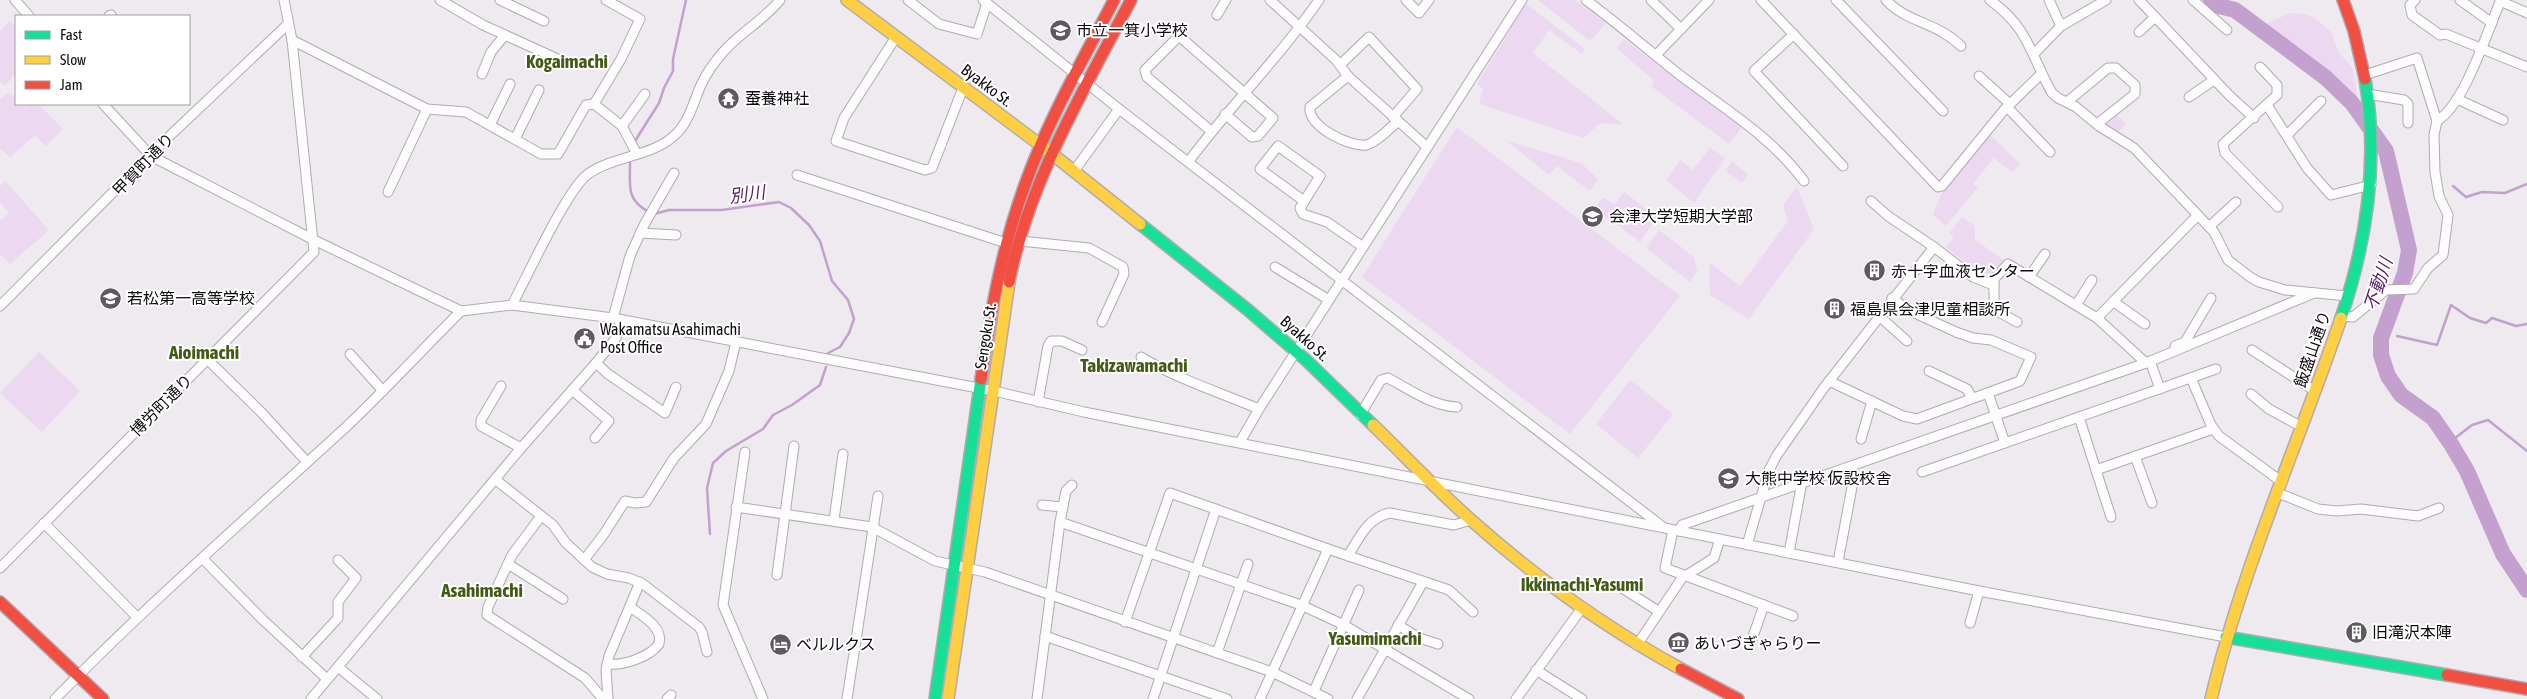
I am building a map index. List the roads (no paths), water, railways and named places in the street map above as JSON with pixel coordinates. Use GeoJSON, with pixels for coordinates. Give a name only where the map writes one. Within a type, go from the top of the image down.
{"type":"FeatureCollection","features":[{"type":"Feature","properties":{"kind":"street"},"geometry":{"type":"LineString","coordinates":[[16,0],[28,15]]}},
{"type":"Feature","properties":{"kind":"street"},"geometry":{"type":"LineString","coordinates":[[284,0],[292,40],[314,240]]}},
{"type":"Feature","properties":{"kind":"street"},"geometry":{"type":"LineString","coordinates":[[440,0],[453,4],[505,35],[560,60]]}},
{"type":"Feature","properties":{"kind":"street"},"geometry":{"type":"LineString","coordinates":[[500,0],[513,3],[544,22]]}},
{"type":"Feature","properties":{"kind":"street"},"geometry":{"type":"LineString","coordinates":[[512,304],[576,186],[598,168],[616,160],[644,153],[678,133],[702,83],[724,51],[763,19],[780,0]]}},
{"type":"Feature","properties":{"kind":"street","name":"Byakko St."},"geometry":{"type":"LineString","coordinates":[[847,0],[1040,146],[1052,153],[1189,260],[1297,352],[1471,520],[1546,582],[1637,645],[1738,699]]}},
{"type":"Feature","properties":{"kind":"street"},"geometry":{"type":"LineString","coordinates":[[908,0],[939,24],[977,34],[985,2],[1120,109],[1672,530]]}},
{"type":"Feature","properties":{"kind":"street","name":"Sengoku St."},"geometry":{"type":"LineString","coordinates":[[935,699],[993,295],[1006,243],[1040,146],[1114,0]]}},
{"type":"Feature","properties":{"kind":"street","name":"Sengoku St."},"geometry":{"type":"LineString","coordinates":[[948,699],[994,391],[999,342],[1010,279],[1020,241],[1052,153],[1130,0]]}},
{"type":"Feature","properties":{"kind":"street"},"geometry":{"type":"LineString","coordinates":[[1218,15],[1226,0]]}},
{"type":"Feature","properties":{"kind":"street"},"geometry":{"type":"LineString","coordinates":[[1270,0],[1336,60],[1348,76],[1426,146]]}},
{"type":"Feature","properties":{"kind":"street"},"geometry":{"type":"LineString","coordinates":[[1189,161],[1225,114],[1299,28],[1319,0]]}},
{"type":"Feature","properties":{"kind":"street"},"geometry":{"type":"LineString","coordinates":[[1406,0],[1420,14],[1429,0]]}},
{"type":"Feature","properties":{"kind":"street"},"geometry":{"type":"LineString","coordinates":[[1240,442],[1258,409],[1297,352],[1426,146],[1522,0]]}},
{"type":"Feature","properties":{"kind":"street"},"geometry":{"type":"LineString","coordinates":[[1586,0],[1767,140],[1780,151],[1804,181]]}},
{"type":"Feature","properties":{"kind":"street"},"geometry":{"type":"LineString","coordinates":[[1652,0],[1681,28]]}},
{"type":"Feature","properties":{"kind":"street"},"geometry":{"type":"LineString","coordinates":[[1656,55],[1709,0]]}},
{"type":"Feature","properties":{"kind":"street"},"geometry":{"type":"LineString","coordinates":[[1836,0],[1943,112]]}},
{"type":"Feature","properties":{"kind":"street"},"geometry":{"type":"LineString","coordinates":[[1886,0],[1900,12],[1949,34],[1961,46]]}},
{"type":"Feature","properties":{"kind":"street"},"geometry":{"type":"LineString","coordinates":[[1990,0],[2005,11],[2023,31],[2041,74],[2052,92],[2134,148],[2209,227],[2219,240],[2228,260],[2258,282],[2285,290],[2347,296]]}},
{"type":"Feature","properties":{"kind":"street"},"geometry":{"type":"LineString","coordinates":[[2049,0],[2061,26]]}},
{"type":"Feature","properties":{"kind":"street"},"geometry":{"type":"LineString","coordinates":[[2034,54],[2061,26],[2106,0]]}},
{"type":"Feature","properties":{"kind":"street"},"geometry":{"type":"LineString","coordinates":[[2139,0],[2214,80],[2254,118]]}},
{"type":"Feature","properties":{"kind":"street"},"geometry":{"type":"LineString","coordinates":[[2193,0],[2228,30]]}},
{"type":"Feature","properties":{"kind":"street","name":"飯盛山通り"},"geometry":{"type":"LineString","coordinates":[[2211,699],[2226,637],[2315,391],[2359,257],[2371,185],[2372,142],[2365,75],[2354,32],[2342,0]]}},
{"type":"Feature","properties":{"kind":"street"},"geometry":{"type":"LineString","coordinates":[[2415,0],[2410,5],[2412,15],[2440,34],[2446,34],[2527,67]]}},
{"type":"Feature","properties":{"kind":"street"},"geometry":{"type":"LineString","coordinates":[[2460,0],[2492,23]]}},
{"type":"Feature","properties":{"kind":"street"},"geometry":{"type":"LineString","coordinates":[[2437,121],[2446,116],[2457,100],[2481,49],[2500,0],[2527,13]]}},
{"type":"Feature","properties":{"kind":"street"},"geometry":{"type":"LineString","coordinates":[[594,104],[621,60],[640,19],[609,1]]}},
{"type":"Feature","properties":{"kind":"street"},"geometry":{"type":"LineString","coordinates":[[1764,1],[1938,187],[1942,186],[2009,105],[2041,74]]}},
{"type":"Feature","properties":{"kind":"street"},"geometry":{"type":"LineString","coordinates":[[2139,32],[2155,17]]}},
{"type":"Feature","properties":{"kind":"street","name":"甲賀町通り"},"geometry":{"type":"LineString","coordinates":[[0,306],[151,156],[288,24]]}},
{"type":"Feature","properties":{"kind":"street"},"geometry":{"type":"LineString","coordinates":[[1794,34],[1754,71],[1843,166]]}},
{"type":"Feature","properties":{"kind":"street"},"geometry":{"type":"LineString","coordinates":[[482,74],[491,52],[505,35]]}},
{"type":"Feature","properties":{"kind":"street"},"geometry":{"type":"LineString","coordinates":[[1211,131],[1147,77],[1145,70],[1180,36],[1273,118],[1258,136],[1252,137],[1225,114]]}},
{"type":"Feature","properties":{"kind":"street"},"geometry":{"type":"LineString","coordinates":[[1340,65],[1370,36],[1417,89],[1395,119],[1368,145],[1353,145],[1330,135],[1311,114],[1310,106],[1348,76]]}},
{"type":"Feature","properties":{"kind":"street"},"geometry":{"type":"LineString","coordinates":[[896,37],[844,118],[836,141],[925,170],[932,168],[963,88]]}},
{"type":"Feature","properties":{"kind":"street"},"geometry":{"type":"LineString","coordinates":[[292,40],[427,109],[466,112],[541,154],[558,154],[586,105],[594,104],[622,126],[644,153]]}},
{"type":"Feature","properties":{"kind":"street"},"geometry":{"type":"LineString","coordinates":[[2341,316],[2353,317],[2386,290],[2411,290],[2416,286],[2428,268],[2443,255],[2448,225],[2447,211],[2439,196],[2435,172],[2434,135],[2437,121],[2417,58],[2365,75]]}},
{"type":"Feature","properties":{"kind":"street"},"geometry":{"type":"LineString","coordinates":[[2260,67],[2277,85],[2277,95],[2254,118],[2223,144],[2225,153],[2278,207]]}},
{"type":"Feature","properties":{"kind":"street"},"geometry":{"type":"LineString","coordinates":[[2067,102],[2108,68],[2116,68],[2135,85],[2135,94],[2097,124]]}},
{"type":"Feature","properties":{"kind":"street"},"geometry":{"type":"LineString","coordinates":[[1979,76],[2009,105],[2050,152]]}},
{"type":"Feature","properties":{"kind":"street"},"geometry":{"type":"LineString","coordinates":[[2189,97],[2214,80]]}},
{"type":"Feature","properties":{"kind":"street"},"geometry":{"type":"LineString","coordinates":[[490,125],[510,84]]}},
{"type":"Feature","properties":{"kind":"street"},"geometry":{"type":"LineString","coordinates":[[515,139],[538,90]]}},
{"type":"Feature","properties":{"kind":"street"},"geometry":{"type":"LineString","coordinates":[[622,126],[645,94]]}},
{"type":"Feature","properties":{"kind":"street"},"geometry":{"type":"LineString","coordinates":[[2367,94],[2404,100],[2408,104],[2408,124]]}},
{"type":"Feature","properties":{"kind":"street"},"geometry":{"type":"LineString","coordinates":[[2457,100],[2503,120]]}},
{"type":"Feature","properties":{"kind":"street"},"geometry":{"type":"LineString","coordinates":[[2287,135],[2321,101]]}},
{"type":"Feature","properties":{"kind":"street"},"geometry":{"type":"LineString","coordinates":[[104,105],[151,156],[314,240],[461,311],[512,304],[617,319],[979,388],[1038,402],[1979,591],[2226,637],[2527,689]]}},
{"type":"Feature","properties":{"kind":"street"},"geometry":{"type":"LineString","coordinates":[[2267,105],[2307,168],[2331,194],[2371,185]]}},
{"type":"Feature","properties":{"kind":"street"},"geometry":{"type":"LineString","coordinates":[[388,192],[427,109]]}},
{"type":"Feature","properties":{"kind":"street"},"geometry":{"type":"LineString","coordinates":[[1074,171],[1120,109]]}},
{"type":"Feature","properties":{"kind":"street"},"geometry":{"type":"LineString","coordinates":[[1304,201],[1260,169],[1278,146],[1320,176],[1300,208],[1303,214],[1327,222],[1363,247]]}},
{"type":"Feature","properties":{"kind":"street"},"geometry":{"type":"LineString","coordinates":[[310,699],[616,338],[617,319],[630,256],[642,229],[674,173]]}},
{"type":"Feature","properties":{"kind":"street"},"geometry":{"type":"LineString","coordinates":[[797,175],[1006,243]]}},
{"type":"Feature","properties":{"kind":"street"},"geometry":{"type":"LineString","coordinates":[[1871,201],[1888,216],[1934,247],[1973,277],[1993,285]]}},
{"type":"Feature","properties":{"kind":"street"},"geometry":{"type":"LineString","coordinates":[[2209,227],[2236,202]]}},
{"type":"Feature","properties":{"kind":"street"},"geometry":{"type":"LineString","coordinates":[[2097,318],[2197,216]]}},
{"type":"Feature","properties":{"kind":"street"},"geometry":{"type":"LineString","coordinates":[[642,229],[676,235]]}},
{"type":"Feature","properties":{"kind":"street","name":"博労町通り"},"geometry":{"type":"LineString","coordinates":[[0,568],[310,258],[314,252],[314,240]]}},
{"type":"Feature","properties":{"kind":"street"},"geometry":{"type":"LineString","coordinates":[[1020,241],[1089,248],[1123,267],[1124,274],[1102,322]]}},
{"type":"Feature","properties":{"kind":"street"},"geometry":{"type":"LineString","coordinates":[[1747,545],[1769,470],[1777,455],[1829,381],[1892,298],[1934,247]]}},
{"type":"Feature","properties":{"kind":"street"},"geometry":{"type":"LineString","coordinates":[[2029,277],[2045,254]]}},
{"type":"Feature","properties":{"kind":"street"},"geometry":{"type":"LineString","coordinates":[[2017,322],[1997,311],[1994,307],[1994,279],[2008,264],[2097,318],[2146,361],[2160,389]]}},
{"type":"Feature","properties":{"kind":"street"},"geometry":{"type":"LineString","coordinates":[[1275,267],[1329,300]]}},
{"type":"Feature","properties":{"kind":"street"},"geometry":{"type":"LineString","coordinates":[[2076,305],[2092,280]]}},
{"type":"Feature","properties":{"kind":"street"},"geometry":{"type":"LineString","coordinates":[[1672,530],[1762,495],[1996,416],[2146,361],[2314,293]]}},
{"type":"Feature","properties":{"kind":"street"},"geometry":{"type":"LineString","coordinates":[[1829,381],[1903,416],[1917,419],[2020,381],[2031,357],[1991,340],[1972,338],[1956,332],[1908,310],[1892,298]]}},
{"type":"Feature","properties":{"kind":"street"},"geometry":{"type":"LineString","coordinates":[[2146,361],[2185,342],[2211,298]]}},
{"type":"Feature","properties":{"kind":"street"},"geometry":{"type":"LineString","coordinates":[[2114,302],[2145,324]]}},
{"type":"Feature","properties":{"kind":"street"},"geometry":{"type":"LineString","coordinates":[[55,699],[137,617],[203,559],[383,391],[461,311]]}},
{"type":"Feature","properties":{"kind":"street"},"geometry":{"type":"LineString","coordinates":[[1879,316],[1907,341]]}},
{"type":"Feature","properties":{"kind":"street"},"geometry":{"type":"LineString","coordinates":[[1038,402],[1048,346],[1051,341],[1062,341],[1082,350]]}},
{"type":"Feature","properties":{"kind":"street"},"geometry":{"type":"LineString","coordinates":[[584,560],[604,534],[625,501],[635,504],[646,502],[674,458],[706,424],[729,371],[736,342]]}},
{"type":"Feature","properties":{"kind":"street"},"geometry":{"type":"LineString","coordinates":[[2252,350],[2315,391]]}},
{"type":"Feature","properties":{"kind":"street"},"geometry":{"type":"LineString","coordinates":[[350,354],[383,391]]}},
{"type":"Feature","properties":{"kind":"street"},"geometry":{"type":"LineString","coordinates":[[1141,357],[1164,372],[1210,388],[1258,409]]}},
{"type":"Feature","properties":{"kind":"street"},"geometry":{"type":"LineString","coordinates":[[207,359],[261,412],[307,462]]}},
{"type":"Feature","properties":{"kind":"street"},"geometry":{"type":"LineString","coordinates":[[596,363],[608,374],[665,412],[676,387]]}},
{"type":"Feature","properties":{"kind":"street"},"geometry":{"type":"LineString","coordinates":[[1922,472],[2216,369]]}},
{"type":"Feature","properties":{"kind":"street"},"geometry":{"type":"LineString","coordinates":[[1929,371],[1967,389],[1972,398]]}},
{"type":"Feature","properties":{"kind":"street"},"geometry":{"type":"LineString","coordinates":[[1360,414],[1381,380],[1388,378],[1423,397],[1448,407],[1457,407]]}},
{"type":"Feature","properties":{"kind":"street"},"geometry":{"type":"LineString","coordinates":[[2191,378],[2213,428],[2219,436],[2282,482]]}},
{"type":"Feature","properties":{"kind":"street"},"geometry":{"type":"LineString","coordinates":[[501,386],[481,420],[482,426],[521,448]]}},
{"type":"Feature","properties":{"kind":"street"},"geometry":{"type":"LineString","coordinates":[[572,390],[609,421],[595,438]]}},
{"type":"Feature","properties":{"kind":"street"},"geometry":{"type":"LineString","coordinates":[[1988,393],[2005,443]]}},
{"type":"Feature","properties":{"kind":"street"},"geometry":{"type":"LineString","coordinates":[[2251,394],[2269,408],[2302,427]]}},
{"type":"Feature","properties":{"kind":"street"},"geometry":{"type":"LineString","coordinates":[[1861,439],[1872,401]]}},
{"type":"Feature","properties":{"kind":"street"},"geometry":{"type":"LineString","coordinates":[[2079,417],[2111,517]]}},
{"type":"Feature","properties":{"kind":"street"},"geometry":{"type":"LineString","coordinates":[[2096,470],[2213,428]]}},
{"type":"Feature","properties":{"kind":"street"},"geometry":{"type":"LineString","coordinates":[[777,575],[794,446]]}},
{"type":"Feature","properties":{"kind":"street"},"geometry":{"type":"LineString","coordinates":[[745,452],[723,606],[763,699]]}},
{"type":"Feature","properties":{"kind":"street"},"geometry":{"type":"LineString","coordinates":[[834,520],[843,454]]}},
{"type":"Feature","properties":{"kind":"street"},"geometry":{"type":"LineString","coordinates":[[2135,456],[2152,503]]}},
{"type":"Feature","properties":{"kind":"street"},"geometry":{"type":"LineString","coordinates":[[496,480],[553,525],[566,543],[584,560],[607,574],[640,582],[699,627],[707,652]]}},
{"type":"Feature","properties":{"kind":"street"},"geometry":{"type":"LineString","coordinates":[[1037,699],[1062,507],[1066,491],[1072,485]]}},
{"type":"Feature","properties":{"kind":"street"},"geometry":{"type":"LineString","coordinates":[[1788,553],[1801,486]]}},
{"type":"Feature","properties":{"kind":"street"},"geometry":{"type":"LineString","coordinates":[[1838,562],[1852,487]]}},
{"type":"Feature","properties":{"kind":"street"},"geometry":{"type":"LineString","coordinates":[[1125,622],[1170,493],[1449,590],[1473,612]]}},
{"type":"Feature","properties":{"kind":"street"},"geometry":{"type":"LineString","coordinates":[[2278,493],[2318,509],[2337,511],[2361,509],[2418,516],[2439,508]]}},
{"type":"Feature","properties":{"kind":"street"},"geometry":{"type":"LineString","coordinates":[[848,699],[878,496]]}},
{"type":"Feature","properties":{"kind":"street"},"geometry":{"type":"LineString","coordinates":[[1042,505],[1062,507]]}},
{"type":"Feature","properties":{"kind":"street"},"geometry":{"type":"LineString","coordinates":[[736,508],[834,520],[872,527],[935,561],[985,572],[1272,672],[1328,699]]}},
{"type":"Feature","properties":{"kind":"street"},"geometry":{"type":"LineString","coordinates":[[1153,699],[1216,508]]}},
{"type":"Feature","properties":{"kind":"street"},"geometry":{"type":"LineString","coordinates":[[1348,556],[1362,531],[1381,514],[1390,512],[1454,525],[1471,520]]}},
{"type":"Feature","properties":{"kind":"street"},"geometry":{"type":"LineString","coordinates":[[541,516],[508,564],[488,607],[487,615],[585,678],[603,699]]}},
{"type":"Feature","properties":{"kind":"street"},"geometry":{"type":"LineString","coordinates":[[1060,522],[1301,605],[1344,625],[1469,699]]}},
{"type":"Feature","properties":{"kind":"street"},"geometry":{"type":"LineString","coordinates":[[44,523],[137,617]]}},
{"type":"Feature","properties":{"kind":"street"},"geometry":{"type":"LineString","coordinates":[[1672,530],[1665,568],[1793,616]]}},
{"type":"Feature","properties":{"kind":"street"},"geometry":{"type":"LineString","coordinates":[[1637,645],[1658,611],[1687,575],[1714,558],[1720,539]]}},
{"type":"Feature","properties":{"kind":"street"},"geometry":{"type":"LineString","coordinates":[[1260,699],[1328,548]]}},
{"type":"Feature","properties":{"kind":"street"},"geometry":{"type":"LineString","coordinates":[[203,559],[302,657],[327,679]]}},
{"type":"Feature","properties":{"kind":"street"},"geometry":{"type":"LineString","coordinates":[[302,657],[338,618],[338,602],[356,578],[338,560]]}},
{"type":"Feature","properties":{"kind":"street"},"geometry":{"type":"LineString","coordinates":[[508,564],[563,600]]}},
{"type":"Feature","properties":{"kind":"street"},"geometry":{"type":"LineString","coordinates":[[1217,654],[1248,564]]}},
{"type":"Feature","properties":{"kind":"street"},"geometry":{"type":"LineString","coordinates":[[608,699],[607,664],[640,582]]}},
{"type":"Feature","properties":{"kind":"street"},"geometry":{"type":"LineString","coordinates":[[1357,699],[1423,582]]}},
{"type":"Feature","properties":{"kind":"street"},"geometry":{"type":"LineString","coordinates":[[1618,586],[1658,611]]}},
{"type":"Feature","properties":{"kind":"street"},"geometry":{"type":"LineString","coordinates":[[1314,691],[1359,590]]}},
{"type":"Feature","properties":{"kind":"street"},"geometry":{"type":"LineString","coordinates":[[1970,623],[1979,591]]}},
{"type":"Feature","properties":{"kind":"street"},"geometry":{"type":"LineString","coordinates":[[0,602],[103,699]]}},
{"type":"Feature","properties":{"kind":"street"},"geometry":{"type":"LineString","coordinates":[[1750,645],[1764,605]]}},
{"type":"Feature","properties":{"kind":"street"},"geometry":{"type":"LineString","coordinates":[[607,664],[617,665],[650,653],[659,644],[660,634],[656,627],[630,607]]}},
{"type":"Feature","properties":{"kind":"street"},"geometry":{"type":"LineString","coordinates":[[1516,699],[1582,608]]}},
{"type":"Feature","properties":{"kind":"street"},"geometry":{"type":"LineString","coordinates":[[1398,625],[1419,638],[1438,644]]}},
{"type":"Feature","properties":{"kind":"street"},"geometry":{"type":"LineString","coordinates":[[1046,636],[1227,699]]}},
{"type":"Feature","properties":{"kind":"street"},"geometry":{"type":"LineString","coordinates":[[338,667],[377,699]]}},
{"type":"Feature","properties":{"kind":"street"},"geometry":{"type":"LineString","coordinates":[[1536,670],[1582,699]]}},
{"type":"Feature","properties":{"kind":"waterway","name":"別川"},"geometry":{"type":"LineString","coordinates":[[635,141],[659,103],[673,71],[673,59],[686,0]]}},
{"type":"Feature","properties":{"kind":"waterway","name":"不動川"},"geometry":{"type":"LineString","coordinates":[[2211,0],[2219,6],[2235,10],[2326,78],[2352,103],[2386,151],[2409,250],[2405,273],[2381,338],[2381,355],[2388,376],[2401,395],[2433,418],[2451,444],[2467,471],[2503,554],[2527,590]]}},
{"type":"Feature","properties":{"kind":"waterway","name":"別川"},"geometry":{"type":"LineString","coordinates":[[630,163],[631,192],[636,203],[649,212]]}},
{"type":"Feature","properties":{"kind":"waterway"},"geometry":{"type":"LineString","coordinates":[[2453,186],[2466,197],[2482,192],[2505,193],[2527,184]]}},
{"type":"Feature","properties":{"kind":"waterway","name":"別川"},"geometry":{"type":"LineString","coordinates":[[654,214],[669,210],[722,210],[779,202],[791,208],[809,225],[820,241],[832,281],[848,300],[854,319],[849,333],[840,347],[828,353]]}},
{"type":"Feature","properties":{"kind":"waterway"},"geometry":{"type":"LineString","coordinates":[[2397,336],[2437,345],[2451,305],[2470,318],[2486,323],[2492,318],[2516,326],[2527,324]]}},
{"type":"Feature","properties":{"kind":"waterway"},"geometry":{"type":"LineString","coordinates":[[710,534],[707,488],[713,463],[726,451],[763,429],[773,415],[792,405],[820,385],[826,367]]}},
{"type":"Feature","properties":{"kind":"waterway"},"geometry":{"type":"LineString","coordinates":[[2450,442],[2472,425],[2488,420],[2527,451]]}},
{"type":"Feature","properties":{"kind":"place","name":"市立一箕小学校"},"geometry":{"type":"Point","coordinates":[1060,30]}},
{"type":"Feature","properties":{"kind":"place","name":"蚕養神社"},"geometry":{"type":"Point","coordinates":[729,98]}},
{"type":"Feature","properties":{"kind":"place","name":"会津大学短期大学部"},"geometry":{"type":"Point","coordinates":[1593,216]}},
{"type":"Feature","properties":{"kind":"place","name":"赤十字血液センター"},"geometry":{"type":"Point","coordinates":[1875,271]}},
{"type":"Feature","properties":{"kind":"place","name":"若松第一高等学校"},"geometry":{"type":"Point","coordinates":[111,298]}},
{"type":"Feature","properties":{"kind":"place","name":"福島県会津児童相談所"},"geometry":{"type":"Point","coordinates":[1834,309]}},
{"type":"Feature","properties":{"kind":"place","name":"Wakamatsu Asahimachi Post Office"},"geometry":{"type":"Point","coordinates":[584,338]}},
{"type":"Feature","properties":{"kind":"place","name":"大熊中学校 仮設校舎"},"geometry":{"type":"Point","coordinates":[1729,478]}},
{"type":"Feature","properties":{"kind":"place","name":"旧滝沢本陣"},"geometry":{"type":"Point","coordinates":[2356,632]}},
{"type":"Feature","properties":{"kind":"place","name":"あいづぎゃらりー"},"geometry":{"type":"Point","coordinates":[1678,643]}},
{"type":"Feature","properties":{"kind":"place","name":"ベルルクス"},"geometry":{"type":"Point","coordinates":[780,644]}},
{"type":"Feature","properties":{"kind":"district","name":"Kogaimachi"},"geometry":{"type":"Point","coordinates":[567,61]}},
{"type":"Feature","properties":{"kind":"district","name":"Aioimachi"},"geometry":{"type":"Point","coordinates":[204,352]}},
{"type":"Feature","properties":{"kind":"district","name":"Takizawamachi"},"geometry":{"type":"Point","coordinates":[1134,365]}},
{"type":"Feature","properties":{"kind":"district","name":"Ikkimachi-Yasumi"},"geometry":{"type":"Point","coordinates":[1582,584]}},
{"type":"Feature","properties":{"kind":"district","name":"Asahimachi"},"geometry":{"type":"Point","coordinates":[482,590]}},
{"type":"Feature","properties":{"kind":"district","name":"Yasumimachi"},"geometry":{"type":"Point","coordinates":[1375,638]}}]}
